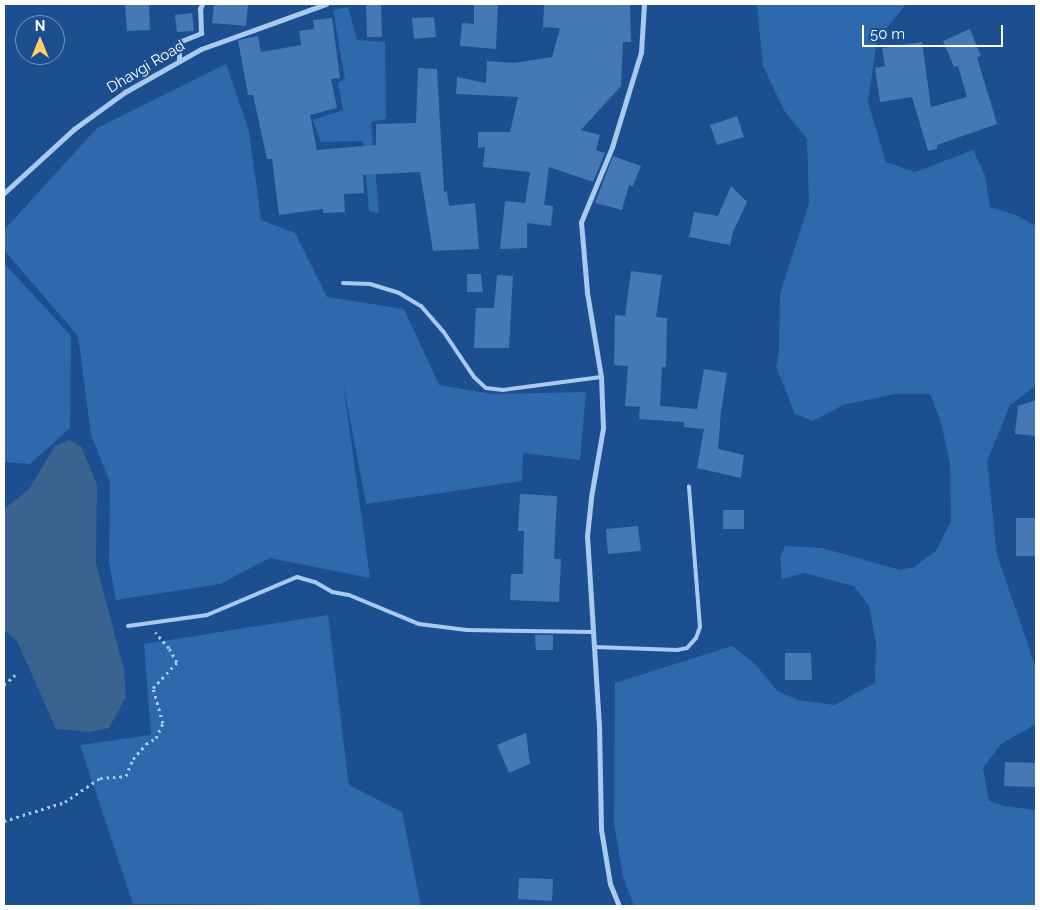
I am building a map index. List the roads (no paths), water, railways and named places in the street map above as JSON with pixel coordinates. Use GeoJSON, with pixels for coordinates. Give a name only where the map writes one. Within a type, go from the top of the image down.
{"type":"FeatureCollection","features":[{"type":"Feature","properties":{"kind":"street"},"geometry":{"type":"LineString","coordinates":[[179,61],[179,42],[202,33],[200,9],[202,4]]}},
{"type":"Feature","properties":{"kind":"street","name":"Dhavgi Road"},"geometry":{"type":"LineString","coordinates":[[4,193],[74,129],[125,92],[201,49],[326,4]]}},
{"type":"Feature","properties":{"kind":"street"},"geometry":{"type":"LineString","coordinates":[[619,906],[610,884],[600,829],[595,647],[587,536],[591,497],[603,428],[600,376],[588,292],[581,222],[612,147],[641,52],[644,4]]}},
{"type":"Feature","properties":{"kind":"lane"},"geometry":{"type":"LineString","coordinates":[[343,283],[370,284],[399,293],[421,306],[443,331],[474,378],[486,388],[504,390],[600,376]]}},
{"type":"Feature","properties":{"kind":"lane"},"geometry":{"type":"LineString","coordinates":[[595,647],[677,650],[687,648],[696,638],[700,627],[689,486]]}},
{"type":"Feature","properties":{"kind":"lane"},"geometry":{"type":"LineString","coordinates":[[128,626],[148,625],[207,615],[297,577],[315,582],[332,592],[350,595],[419,624],[467,630],[594,632]]}}]}
